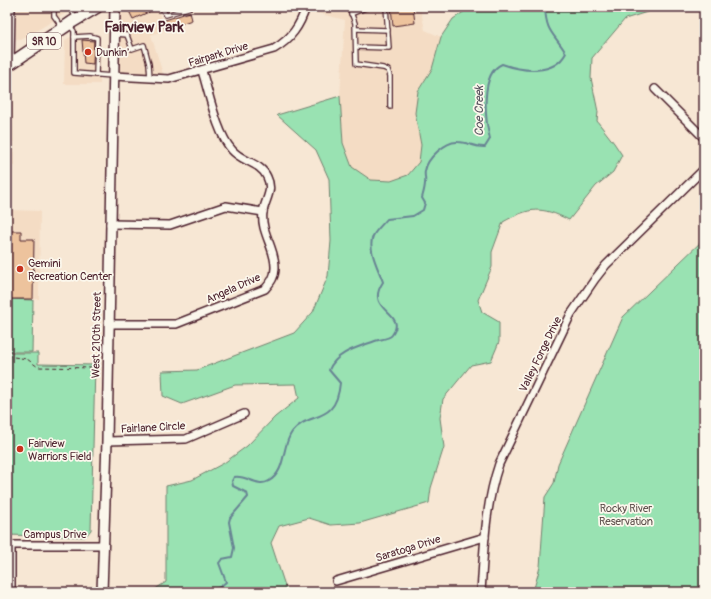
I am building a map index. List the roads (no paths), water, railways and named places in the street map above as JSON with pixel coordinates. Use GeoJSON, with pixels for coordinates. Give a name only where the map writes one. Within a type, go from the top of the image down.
{"type":"FeatureCollection","features":[{"type":"Feature","properties":{"kind":"main road","name":"SR 10"},"geometry":{"type":"LineString","coordinates":[[9,65],[69,24],[97,7]]}},
{"type":"Feature","properties":{"kind":"street"},"geometry":{"type":"LineString","coordinates":[[9,65],[11,7]]}},
{"type":"Feature","properties":{"kind":"street","name":"West 210th Street"},"geometry":{"type":"LineString","coordinates":[[102,592],[107,441],[115,7]]}},
{"type":"Feature","properties":{"kind":"street","name":"Fairpark Drive"},"geometry":{"type":"LineString","coordinates":[[114,76],[170,79],[274,49],[285,42],[295,31],[306,7]]}},
{"type":"Feature","properties":{"kind":"street","name":"Angela Drive"},"geometry":{"type":"LineString","coordinates":[[108,324],[176,324],[265,289],[274,279],[274,256],[266,237],[263,212],[270,191],[268,178],[261,168],[239,157],[224,141],[202,71]]}},
{"type":"Feature","properties":{"kind":"street"},"geometry":{"type":"LineString","coordinates":[[655,89],[704,138]]}},
{"type":"Feature","properties":{"kind":"street","name":"Valley Forge Drive"},"geometry":{"type":"LineString","coordinates":[[482,592],[488,506],[499,464],[571,314],[606,265],[704,169]]}},
{"type":"Feature","properties":{"kind":"street"},"geometry":{"type":"LineString","coordinates":[[110,224],[170,225],[226,206],[263,212]]}},
{"type":"Feature","properties":{"kind":"street","name":"Fairlane Circle"},"geometry":{"type":"LineString","coordinates":[[107,441],[186,439],[244,414]]}},
{"type":"Feature","properties":{"kind":"street","name":"Saratoga Drive"},"geometry":{"type":"LineString","coordinates":[[336,581],[485,537]]}},
{"type":"Feature","properties":{"kind":"street"},"geometry":{"type":"LineString","coordinates":[[9,545],[11,592]]}},
{"type":"Feature","properties":{"kind":"street","name":"Campus Drive"},"geometry":{"type":"LineString","coordinates":[[9,545],[104,545]]}},
{"type":"Feature","properties":{"kind":"lane"},"geometry":{"type":"LineString","coordinates":[[54,7],[54,16],[69,24],[74,31],[74,73],[114,76]]}},
{"type":"Feature","properties":{"kind":"lane"},"geometry":{"type":"LineString","coordinates":[[69,24],[70,7]]}},
{"type":"Feature","properties":{"kind":"lane"},"geometry":{"type":"LineString","coordinates":[[161,7],[166,15],[191,7]]}},
{"type":"Feature","properties":{"kind":"lane"},"geometry":{"type":"LineString","coordinates":[[341,7],[349,7],[355,23],[356,64],[388,70],[390,76],[390,107]]}},
{"type":"Feature","properties":{"kind":"lane"},"geometry":{"type":"LineString","coordinates":[[351,14],[368,7]]}},
{"type":"Feature","properties":{"kind":"lane"},"geometry":{"type":"LineString","coordinates":[[356,47],[389,48],[386,7]]}},
{"type":"Feature","properties":{"kind":"lane"},"geometry":{"type":"LineString","coordinates":[[356,29],[388,30]]}},
{"type":"Feature","properties":{"kind":"lane"},"geometry":{"type":"LineString","coordinates":[[115,34],[127,36],[132,49],[144,45],[149,64],[150,79]]}},
{"type":"Feature","properties":{"kind":"lane"},"geometry":{"type":"LineString","coordinates":[[74,37],[90,36],[96,38],[96,75]]}},
{"type":"Feature","properties":{"kind":"waterway","name":"Coe Creek"},"geometry":{"type":"LineString","coordinates":[[210,592],[226,582],[219,563],[222,559],[232,557],[234,548],[229,522],[230,518],[248,497],[247,493],[233,486],[232,481],[234,477],[243,477],[256,482],[265,483],[275,476],[279,471],[286,444],[292,432],[306,421],[328,412],[333,406],[337,397],[340,383],[329,370],[332,364],[342,354],[355,348],[389,337],[392,335],[396,327],[395,321],[378,300],[378,292],[383,282],[372,253],[371,247],[374,234],[387,219],[413,216],[423,210],[425,203],[422,198],[425,185],[426,166],[433,156],[443,147],[453,142],[462,142],[478,147],[485,147],[490,139],[486,109],[487,86],[495,69],[502,64],[528,70],[546,68],[561,60],[566,53],[549,28],[545,7]]}},
{"type":"Feature","properties":{"kind":"place","name":"Dunkin'"},"geometry":{"type":"Point","coordinates":[88,52]}},
{"type":"Feature","properties":{"kind":"place","name":"Gemini Recreation Center"},"geometry":{"type":"Point","coordinates":[20,269]}},
{"type":"Feature","properties":{"kind":"place","name":"Fairview Warriors Field"},"geometry":{"type":"Point","coordinates":[20,449]}},
{"type":"Feature","properties":{"kind":"district","name":"Fairview Park"},"geometry":{"type":"Point","coordinates":[144,27]}},
{"type":"Feature","properties":{"kind":"park label","name":"Rocky River Reservation"},"geometry":{"type":"Point","coordinates":[626,514]}}]}
